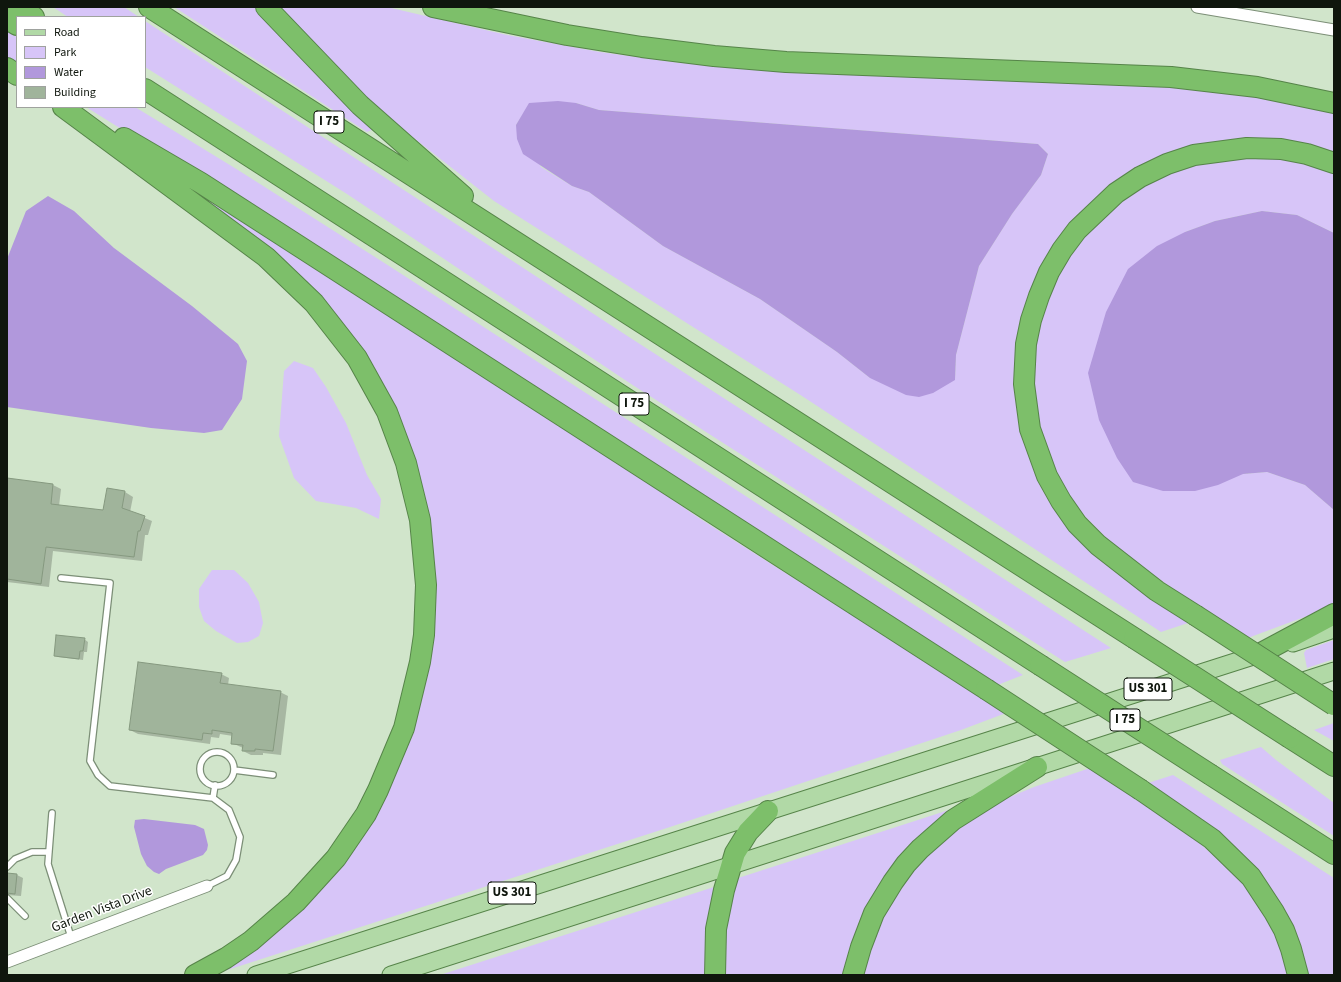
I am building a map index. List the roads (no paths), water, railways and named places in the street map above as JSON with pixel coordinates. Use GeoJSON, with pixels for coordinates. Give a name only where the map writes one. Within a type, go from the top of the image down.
{"type":"FeatureCollection","features":[{"type":"Feature","properties":{"kind":"highway"},"geometry":{"type":"LineString","coordinates":[[18,7],[32,16]]}},
{"type":"Feature","properties":{"kind":"highway","name":"I 75"},"geometry":{"type":"LineString","coordinates":[[149,7],[1334,766]]}},
{"type":"Feature","properties":{"kind":"highway"},"geometry":{"type":"LineString","coordinates":[[266,7],[360,105],[509,238]]}},
{"type":"Feature","properties":{"kind":"highway"},"geometry":{"type":"LineString","coordinates":[[433,7],[567,35],[642,47],[714,56],[786,62],[1171,77],[1257,87],[1334,103]]}},
{"type":"Feature","properties":{"kind":"highway"},"geometry":{"type":"LineString","coordinates":[[7,19],[16,24]]}},
{"type":"Feature","properties":{"kind":"highway"},"geometry":{"type":"LineString","coordinates":[[7,68],[16,73]]}},
{"type":"Feature","properties":{"kind":"highway","name":"I 75"},"geometry":{"type":"LineString","coordinates":[[146,90],[1334,854]]}},
{"type":"Feature","properties":{"kind":"highway"},"geometry":{"type":"LineString","coordinates":[[146,97],[229,144]]}},
{"type":"Feature","properties":{"kind":"highway"},"geometry":{"type":"LineString","coordinates":[[64,108],[266,257],[314,303],[357,358],[381,400],[406,463],[420,520],[426,585],[424,635],[420,662],[404,728],[378,790],[366,814],[336,858],[296,902],[250,941],[226,958],[195,975]]}},
{"type":"Feature","properties":{"kind":"highway"},"geometry":{"type":"LineString","coordinates":[[73,108],[201,183],[986,689],[1141,790],[1212,839],[1251,877],[1274,912],[1284,930],[1298,975]]}},
{"type":"Feature","properties":{"kind":"highway"},"geometry":{"type":"LineString","coordinates":[[1334,163],[1307,154],[1281,149],[1247,148],[1194,155],[1167,164],[1140,177],[1116,193],[1077,230],[1062,250],[1049,272],[1031,320],[1026,344],[1024,384],[1030,429],[1047,476],[1077,524],[1098,545],[1146,582],[1334,704]]}},
{"type":"Feature","properties":{"kind":"highway"},"geometry":{"type":"LineString","coordinates":[[1263,652],[1334,614]]}},
{"type":"Feature","properties":{"kind":"highway"},"geometry":{"type":"LineString","coordinates":[[853,975],[861,947],[874,913],[906,864],[920,849],[953,820],[1037,767]]}},
{"type":"Feature","properties":{"kind":"highway"},"geometry":{"type":"LineString","coordinates":[[714,975],[716,929],[731,866],[741,842],[768,811]]}},
{"type":"Feature","properties":{"kind":"main road","name":"US 301"},"geometry":{"type":"LineString","coordinates":[[256,975],[1334,629]]}},
{"type":"Feature","properties":{"kind":"main road"},"geometry":{"type":"LineString","coordinates":[[391,975],[1334,671]]}},
{"type":"Feature","properties":{"kind":"street"},"geometry":{"type":"LineString","coordinates":[[1197,7],[1334,30]]}},
{"type":"Feature","properties":{"kind":"street","name":"Garden Vista Drive"},"geometry":{"type":"LineString","coordinates":[[7,962],[207,886]]}},
{"type":"Feature","properties":{"kind":"lane"},"geometry":{"type":"LineString","coordinates":[[61,578],[110,583],[90,762],[98,775],[110,786],[213,798],[229,810],[240,837],[236,860],[227,876],[207,886]]}},
{"type":"Feature","properties":{"kind":"lane"},"geometry":{"type":"LineString","coordinates":[[214,752],[224,754],[231,760],[234,770],[228,782],[215,786],[210,784],[202,777],[200,766],[205,757],[214,752]]}},
{"type":"Feature","properties":{"kind":"lane"},"geometry":{"type":"LineString","coordinates":[[234,770],[273,775]]}},
{"type":"Feature","properties":{"kind":"lane"},"geometry":{"type":"LineString","coordinates":[[213,798],[215,786]]}},
{"type":"Feature","properties":{"kind":"lane"},"geometry":{"type":"LineString","coordinates":[[52,813],[48,864],[71,937]]}},
{"type":"Feature","properties":{"kind":"lane"},"geometry":{"type":"LineString","coordinates":[[7,867],[15,859],[32,852],[49,852]]}},
{"type":"Feature","properties":{"kind":"lane"},"geometry":{"type":"LineString","coordinates":[[7,898],[25,916]]}},
{"type":"Feature","properties":{"kind":"water"},"geometry":{"type":"Polygon","coordinates":[[[558,101],[576,103],[599,110],[1038,144],[1048,154],[1041,175],[1012,214],[979,266],[956,355],[955,380],[933,393],[919,397],[906,395],[870,378],[837,352],[760,299],[663,246],[589,192],[572,186],[523,154],[517,139],[516,125],[529,103],[558,101]]]}},
{"type":"Feature","properties":{"kind":"water"},"geometry":{"type":"Polygon","coordinates":[[[48,196],[74,211],[114,248],[192,306],[238,344],[247,361],[242,399],[222,430],[204,433],[151,428],[7,407],[7,259],[26,211],[48,196]]]}},
{"type":"Feature","properties":{"kind":"water"},"geometry":{"type":"Polygon","coordinates":[[[1262,211],[1297,215],[1334,233],[1334,510],[1305,485],[1267,472],[1243,474],[1218,485],[1195,491],[1163,491],[1133,482],[1117,458],[1099,420],[1088,373],[1106,312],[1128,269],[1157,246],[1185,232],[1215,221],[1262,211]]]}},
{"type":"Feature","properties":{"kind":"water"},"geometry":{"type":"Polygon","coordinates":[[[144,819],[195,825],[204,829],[208,845],[207,850],[203,855],[166,869],[159,874],[154,872],[147,866],[141,854],[134,827],[135,820],[144,819]]]}}]}
